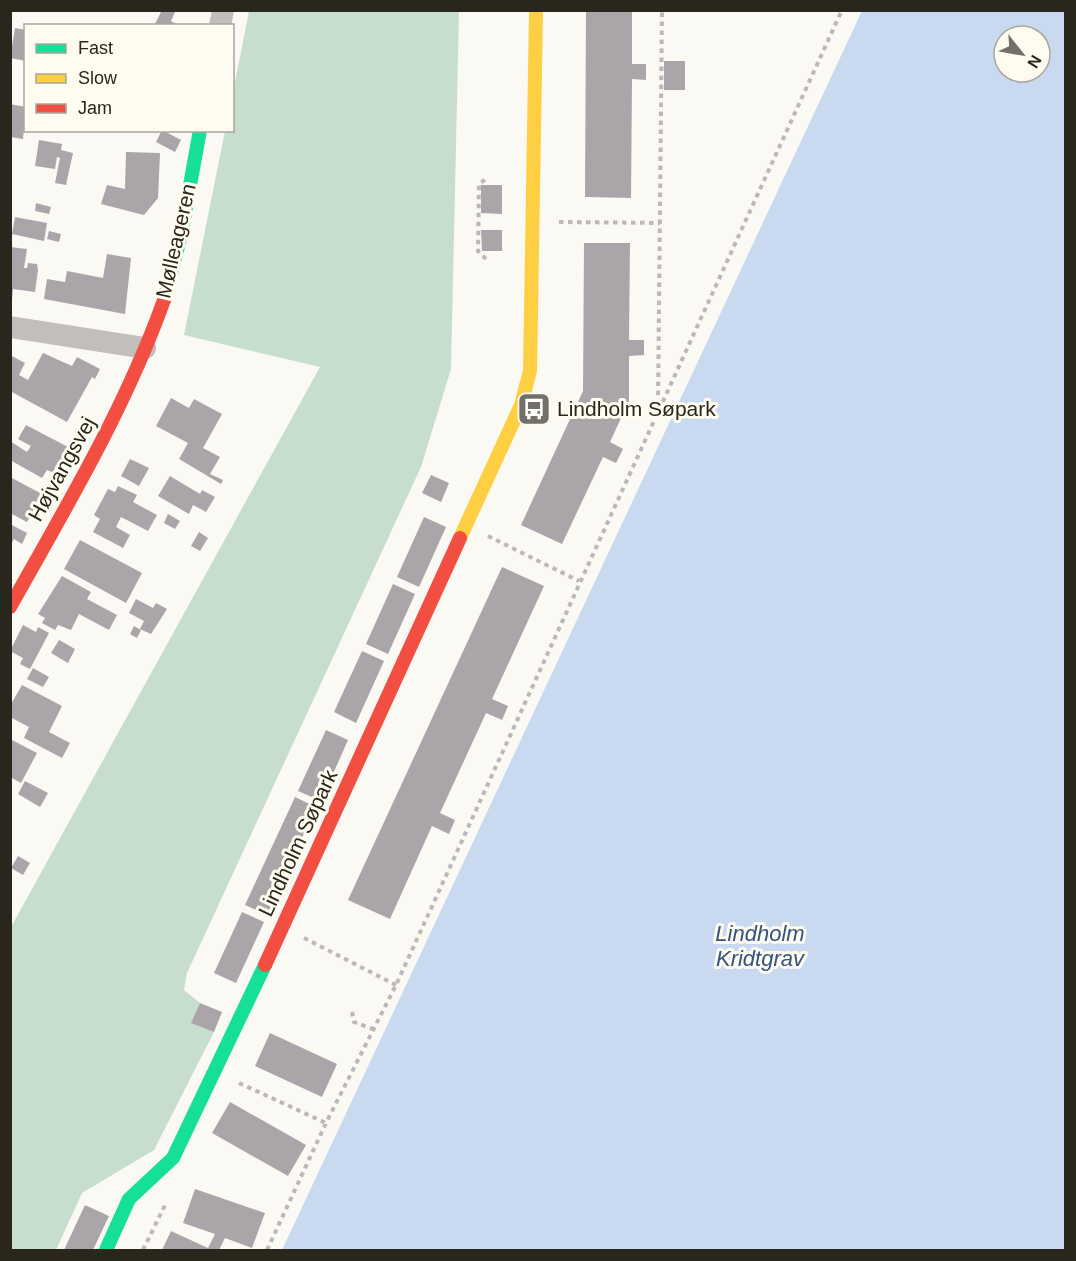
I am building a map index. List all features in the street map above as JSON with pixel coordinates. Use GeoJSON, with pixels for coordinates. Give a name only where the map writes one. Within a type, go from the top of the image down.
{"type":"FeatureCollection","features":[{"type":"Feature","properties":{"kind":"street","name":"Lindholm Søpark"},"geometry":{"type":"LineString","coordinates":[[106,1251],[129,1199],[173,1158],[515,423],[530,371],[536,10]]}},
{"type":"Feature","properties":{"kind":"street","name":"Mølleageren"},"geometry":{"type":"LineString","coordinates":[[145,348],[165,296],[179,240],[200,132]]}},
{"type":"Feature","properties":{"kind":"street"},"geometry":{"type":"LineString","coordinates":[[10,327],[145,348]]}},
{"type":"Feature","properties":{"kind":"street","name":"Højvangsvej"},"geometry":{"type":"LineString","coordinates":[[10,607],[122,402],[145,348]]}},
{"type":"Feature","properties":{"kind":"path"},"geometry":{"type":"LineString","coordinates":[[658,407],[662,10]]}},
{"type":"Feature","properties":{"kind":"path"},"geometry":{"type":"LineString","coordinates":[[267,1251],[326,1123],[396,985],[658,407],[842,10]]}},
{"type":"Feature","properties":{"kind":"path"},"geometry":{"type":"LineString","coordinates":[[486,179],[479,184],[478,251],[486,259]]}},
{"type":"Feature","properties":{"kind":"path"},"geometry":{"type":"LineString","coordinates":[[467,524],[579,581]]}},
{"type":"Feature","properties":{"kind":"path"},"geometry":{"type":"LineString","coordinates":[[352,1012],[354,1022],[373,1029]]}},
{"type":"Feature","properties":{"kind":"path"},"geometry":{"type":"LineString","coordinates":[[214,1072],[326,1123]]}},
{"type":"Feature","properties":{"kind":"green space"},"geometry":{"type":"Polygon","coordinates":[[[249,11],[459,11],[451,369],[421,467],[187,973],[184,990],[200,1003],[192,1023],[214,1032],[154,1150],[82,1193],[56,1250],[11,1250],[11,927],[320,367],[184,335],[225,132],[234,132],[234,87],[249,11]]]}},
{"type":"Feature","properties":{"kind":"water","name":"Lindholm Kridtgrav"},"geometry":{"type":"Polygon","coordinates":[[[862,11],[1065,11],[1065,1250],[282,1250],[862,11]]]}},
{"type":"Feature","properties":{"kind":"building"},"geometry":{"type":"Polygon","coordinates":[[[162,10],[176,10],[171,21],[176,24],[155,24],[162,10]]]}},
{"type":"Feature","properties":{"kind":"building"},"geometry":{"type":"Polygon","coordinates":[[[586,10],[632,10],[632,64],[646,64],[646,80],[632,79],[631,198],[585,197],[586,10]]]}},
{"type":"Feature","properties":{"kind":"building"},"geometry":{"type":"Polygon","coordinates":[[[15,28],[24,30],[24,61],[10,58],[15,28]]]}},
{"type":"Feature","properties":{"kind":"building"},"geometry":{"type":"Polygon","coordinates":[[[664,61],[685,61],[685,90],[664,90],[664,61]]]}},
{"type":"Feature","properties":{"kind":"building"},"geometry":{"type":"Polygon","coordinates":[[[10,104],[24,107],[23,139],[10,137],[10,104]]]}},
{"type":"Feature","properties":{"kind":"building"},"geometry":{"type":"Polygon","coordinates":[[[161,132],[181,140],[175,152],[156,142],[161,132]]]}},
{"type":"Feature","properties":{"kind":"building"},"geometry":{"type":"Polygon","coordinates":[[[39,140],[62,144],[61,150],[73,153],[66,185],[55,183],[60,158],[57,157],[55,169],[35,166],[39,140]]]}},
{"type":"Feature","properties":{"kind":"building"},"geometry":{"type":"Polygon","coordinates":[[[126,152],[160,153],[158,198],[144,215],[101,204],[107,185],[125,189],[126,152]]]}},
{"type":"Feature","properties":{"kind":"building"},"geometry":{"type":"Polygon","coordinates":[[[481,185],[502,185],[502,214],[481,213],[481,185]]]}},
{"type":"Feature","properties":{"kind":"building"},"geometry":{"type":"Polygon","coordinates":[[[36,203],[51,207],[49,214],[35,211],[36,203]]]}},
{"type":"Feature","properties":{"kind":"building"},"geometry":{"type":"Polygon","coordinates":[[[15,217],[47,223],[44,241],[12,234],[15,217]]]}},
{"type":"Feature","properties":{"kind":"building"},"geometry":{"type":"Polygon","coordinates":[[[481,230],[502,230],[502,251],[482,251],[481,230]]]}},
{"type":"Feature","properties":{"kind":"building"},"geometry":{"type":"Polygon","coordinates":[[[49,231],[61,234],[59,242],[47,239],[49,231]]]}},
{"type":"Feature","properties":{"kind":"building"},"geometry":{"type":"Polygon","coordinates":[[[584,243],[630,243],[629,340],[644,340],[644,355],[629,356],[629,401],[610,442],[623,449],[616,463],[603,457],[562,544],[521,525],[583,391],[584,243]]]}},
{"type":"Feature","properties":{"kind":"building"},"geometry":{"type":"Polygon","coordinates":[[[10,247],[27,249],[24,268],[27,268],[28,263],[37,264],[38,270],[35,292],[13,289],[12,299],[10,247]]]}},
{"type":"Feature","properties":{"kind":"building"},"geometry":{"type":"Polygon","coordinates":[[[107,254],[131,258],[125,314],[44,299],[47,279],[65,282],[67,271],[103,278],[107,254]]]}},
{"type":"Feature","properties":{"kind":"building"},"geometry":{"type":"Polygon","coordinates":[[[43,353],[72,366],[77,357],[100,369],[95,379],[92,377],[67,422],[10,391],[10,355],[25,363],[19,375],[28,380],[43,353]]]}},
{"type":"Feature","properties":{"kind":"building"},"geometry":{"type":"Polygon","coordinates":[[[171,398],[189,408],[194,399],[222,414],[203,448],[220,457],[210,474],[223,480],[221,484],[179,459],[188,443],[156,426],[171,398]]]}},
{"type":"Feature","properties":{"kind":"building"},"geometry":{"type":"Polygon","coordinates":[[[26,425],[68,447],[54,473],[47,470],[42,478],[10,460],[10,441],[27,452],[31,446],[18,439],[26,425]]]}},
{"type":"Feature","properties":{"kind":"building"},"geometry":{"type":"Polygon","coordinates":[[[130,459],[149,468],[139,486],[121,476],[130,459]]]}},
{"type":"Feature","properties":{"kind":"building"},"geometry":{"type":"Polygon","coordinates":[[[431,475],[449,483],[441,502],[422,493],[431,475]]]}},
{"type":"Feature","properties":{"kind":"building"},"geometry":{"type":"Polygon","coordinates":[[[170,476],[200,494],[202,490],[215,497],[206,512],[193,505],[189,514],[158,496],[170,476]]]}},
{"type":"Feature","properties":{"kind":"building"},"geometry":{"type":"Polygon","coordinates":[[[10,477],[42,494],[27,522],[10,513],[10,477]]]}},
{"type":"Feature","properties":{"kind":"building"},"geometry":{"type":"Polygon","coordinates":[[[118,486],[137,495],[133,502],[157,515],[148,531],[121,517],[116,527],[130,535],[123,548],[93,532],[100,519],[94,515],[108,489],[115,492],[118,486]]]}},
{"type":"Feature","properties":{"kind":"building"},"geometry":{"type":"Polygon","coordinates":[[[168,514],[180,521],[175,529],[164,523],[168,514]]]}},
{"type":"Feature","properties":{"kind":"building"},"geometry":{"type":"Polygon","coordinates":[[[424,517],[446,527],[419,587],[397,577],[424,517]]]}},
{"type":"Feature","properties":{"kind":"building"},"geometry":{"type":"Polygon","coordinates":[[[10,524],[27,533],[22,544],[14,539],[10,546],[10,524]]]}},
{"type":"Feature","properties":{"kind":"building"},"geometry":{"type":"Polygon","coordinates":[[[199,532],[208,538],[200,551],[191,546],[199,532]]]}},
{"type":"Feature","properties":{"kind":"building"},"geometry":{"type":"Polygon","coordinates":[[[80,540],[142,573],[126,603],[64,569],[80,540]]]}},
{"type":"Feature","properties":{"kind":"building"},"geometry":{"type":"Polygon","coordinates":[[[502,567],[544,586],[492,699],[508,706],[502,720],[486,713],[440,813],[455,820],[449,834],[432,826],[390,919],[348,900],[502,567]]]}},
{"type":"Feature","properties":{"kind":"building"},"geometry":{"type":"Polygon","coordinates":[[[62,576],[91,592],[87,599],[117,615],[109,630],[79,614],[71,630],[58,625],[55,630],[42,623],[45,618],[38,614],[62,576]]]}},
{"type":"Feature","properties":{"kind":"building"},"geometry":{"type":"Polygon","coordinates":[[[393,584],[415,594],[388,654],[366,644],[393,584]]]}},
{"type":"Feature","properties":{"kind":"building"},"geometry":{"type":"Polygon","coordinates":[[[136,599],[153,608],[156,603],[167,609],[151,634],[140,629],[144,621],[129,613],[136,599]]]}},
{"type":"Feature","properties":{"kind":"building"},"geometry":{"type":"Polygon","coordinates":[[[23,625],[36,632],[38,627],[49,633],[30,669],[20,664],[23,658],[10,651],[23,625]]]}},
{"type":"Feature","properties":{"kind":"building"},"geometry":{"type":"Polygon","coordinates":[[[134,626],[141,630],[137,638],[130,634],[134,626]]]}},
{"type":"Feature","properties":{"kind":"building"},"geometry":{"type":"Polygon","coordinates":[[[59,640],[75,649],[68,663],[51,653],[59,640]]]}},
{"type":"Feature","properties":{"kind":"building"},"geometry":{"type":"Polygon","coordinates":[[[362,651],[384,661],[356,723],[334,712],[362,651]]]}},
{"type":"Feature","properties":{"kind":"building"},"geometry":{"type":"Polygon","coordinates":[[[33,668],[49,677],[43,687],[27,679],[33,668]]]}},
{"type":"Feature","properties":{"kind":"building"},"geometry":{"type":"Polygon","coordinates":[[[22,685],[62,706],[49,732],[70,743],[62,758],[24,738],[29,727],[10,717],[10,706],[22,685]]]}},
{"type":"Feature","properties":{"kind":"building"},"geometry":{"type":"Polygon","coordinates":[[[326,730],[348,740],[321,801],[298,791],[326,730]]]}},
{"type":"Feature","properties":{"kind":"building"},"geometry":{"type":"Polygon","coordinates":[[[10,739],[37,753],[21,783],[10,777],[10,739]]]}},
{"type":"Feature","properties":{"kind":"building"},"geometry":{"type":"Polygon","coordinates":[[[25,781],[48,793],[40,807],[18,794],[25,781]]]}},
{"type":"Feature","properties":{"kind":"building"},"geometry":{"type":"Polygon","coordinates":[[[295,797],[316,807],[267,915],[245,905],[295,797]]]}},
{"type":"Feature","properties":{"kind":"building"},"geometry":{"type":"Polygon","coordinates":[[[18,856],[30,863],[23,875],[11,868],[18,856]]]}},
{"type":"Feature","properties":{"kind":"building"},"geometry":{"type":"Polygon","coordinates":[[[242,912],[264,922],[236,983],[214,973],[242,912]]]}},
{"type":"Feature","properties":{"kind":"building"},"geometry":{"type":"Polygon","coordinates":[[[200,1003],[222,1012],[214,1032],[191,1023],[200,1003]]]}},
{"type":"Feature","properties":{"kind":"building"},"geometry":{"type":"Polygon","coordinates":[[[270,1033],[337,1064],[322,1097],[255,1066],[270,1033]]]}},
{"type":"Feature","properties":{"kind":"building"},"geometry":{"type":"Polygon","coordinates":[[[230,1102],[306,1145],[288,1176],[212,1133],[230,1102]]]}},
{"type":"Feature","properties":{"kind":"building"},"geometry":{"type":"Polygon","coordinates":[[[195,1189],[265,1213],[252,1248],[225,1238],[219,1250],[162,1250],[171,1231],[208,1248],[215,1234],[183,1223],[195,1189]]]}},
{"type":"Feature","properties":{"kind":"building"},"geometry":{"type":"Polygon","coordinates":[[[85,1205],[109,1216],[93,1250],[64,1250],[85,1205]]]}},
{"type":"Feature","properties":{"kind":"traffic: fast"},"geometry":{"type":"LineString","coordinates":[[164,300],[181,235],[200,132]]}},
{"type":"Feature","properties":{"kind":"traffic: fast"},"geometry":{"type":"LineString","coordinates":[[106,1250],[129,1199],[173,1158],[265,965]]}},
{"type":"Feature","properties":{"kind":"traffic: slow"},"geometry":{"type":"LineString","coordinates":[[460,538],[521,405],[530,371],[536,10]]}},
{"type":"Feature","properties":{"kind":"traffic: jam"},"geometry":{"type":"LineString","coordinates":[[10,607],[113,419],[164,300]]}},
{"type":"Feature","properties":{"kind":"traffic: jam"},"geometry":{"type":"LineString","coordinates":[[265,965],[460,538]]}},
{"type":"Feature","properties":{"kind":"place","name":"Lindholm Søpark"},"geometry":{"type":"Point","coordinates":[534,409]}}]}
